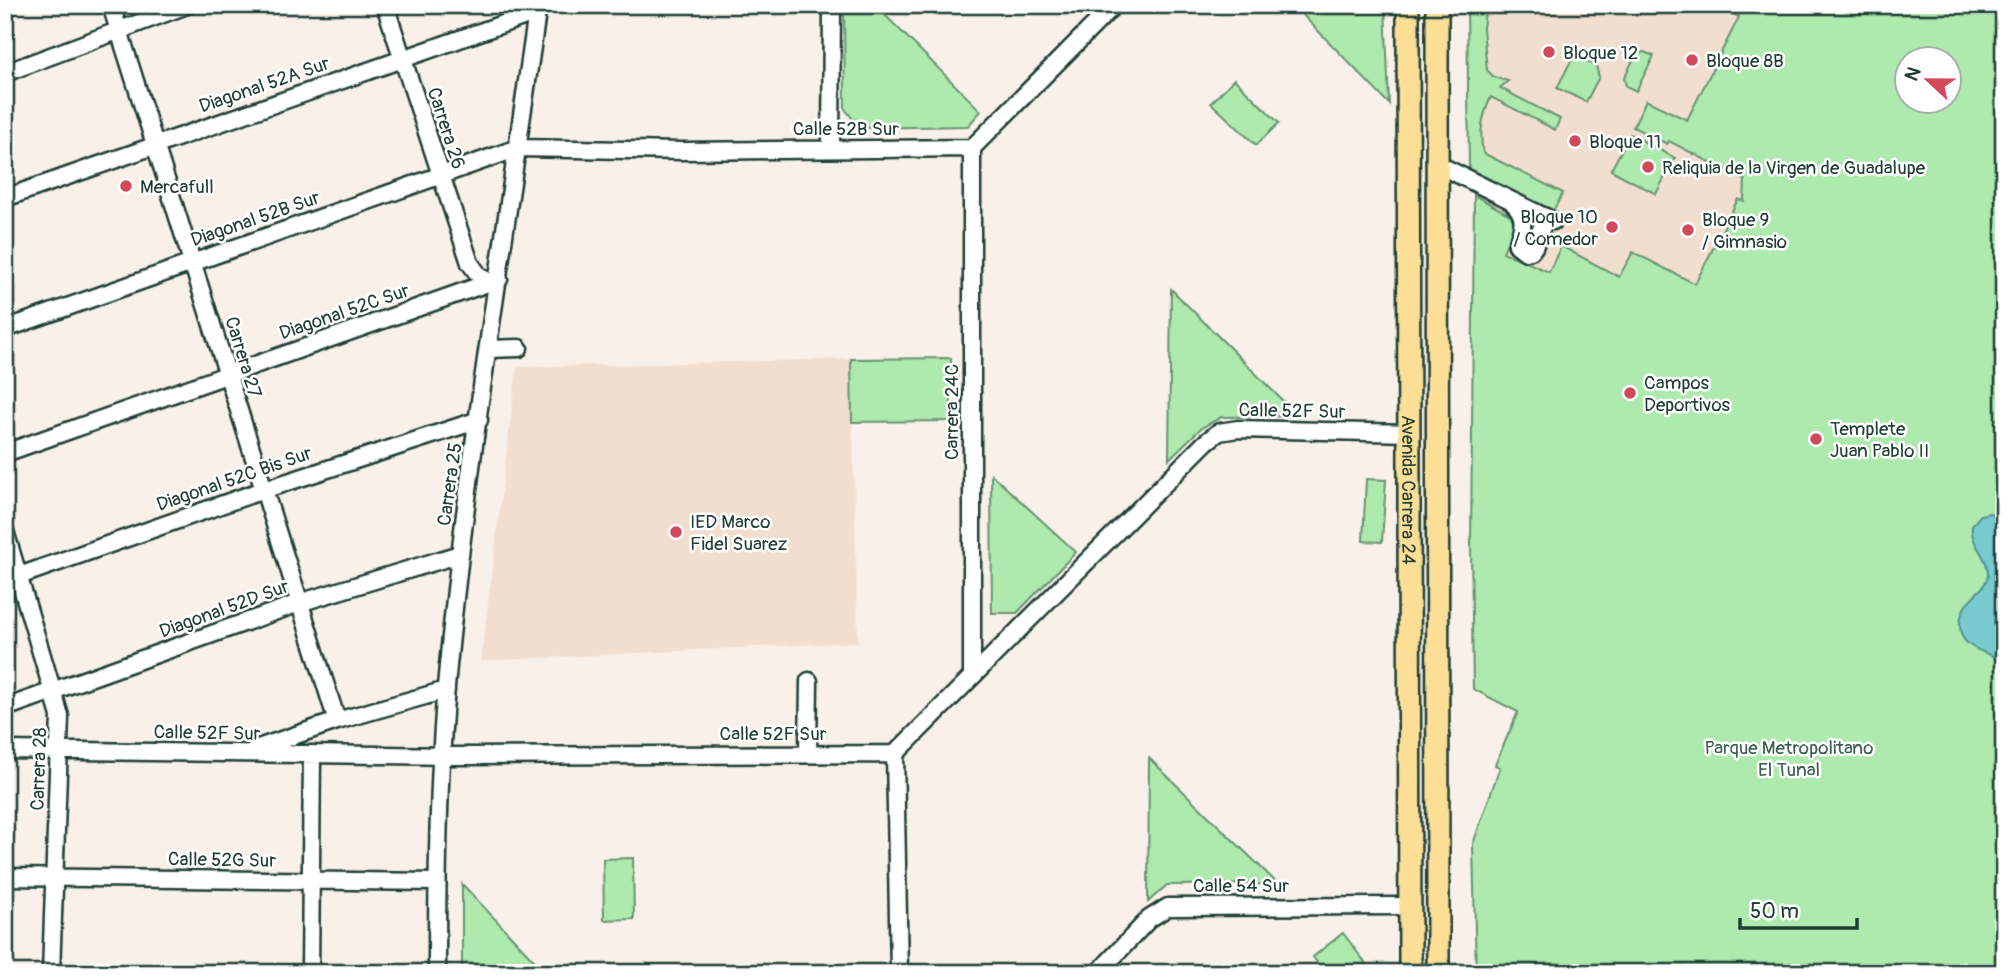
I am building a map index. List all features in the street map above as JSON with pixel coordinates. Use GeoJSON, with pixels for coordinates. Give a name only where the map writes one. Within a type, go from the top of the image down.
{"type":"FeatureCollection","features":[{"type":"Feature","properties":{"kind":"main road","name":"Avenida Carrera 24"},"geometry":{"type":"LineString","coordinates":[[1408,5],[1410,973]]}},
{"type":"Feature","properties":{"kind":"main road","name":"Avenida Carrera 24"},"geometry":{"type":"LineString","coordinates":[[1437,5],[1438,973]]}},
{"type":"Feature","properties":{"kind":"street","name":"Carrera 27"},"geometry":{"type":"LineString","coordinates":[[111,5],[337,721]]}},
{"type":"Feature","properties":{"kind":"street"},"geometry":{"type":"LineString","coordinates":[[5,73],[187,5]]}},
{"type":"Feature","properties":{"kind":"street","name":"Carrera 26"},"geometry":{"type":"LineString","coordinates":[[385,5],[470,263],[480,277],[494,281]]}},
{"type":"Feature","properties":{"kind":"street"},"geometry":{"type":"LineString","coordinates":[[831,149],[832,5]]}},
{"type":"Feature","properties":{"kind":"street"},"geometry":{"type":"LineString","coordinates":[[972,148],[1114,5]]}},
{"type":"Feature","properties":{"kind":"street","name":"Diagonal 52A Sur"},"geometry":{"type":"LineString","coordinates":[[5,198],[538,8]]}},
{"type":"Feature","properties":{"kind":"street","name":"Carrera 25"},"geometry":{"type":"LineString","coordinates":[[438,973],[442,755],[460,554],[489,349],[494,281],[518,148],[538,8]]}},
{"type":"Feature","properties":{"kind":"street","name":"Calle 52B Sur"},"geometry":{"type":"LineString","coordinates":[[518,148],[972,148]]}},
{"type":"Feature","properties":{"kind":"street","name":"Diagonal 52B Sur"},"geometry":{"type":"LineString","coordinates":[[5,329],[518,148]]}},
{"type":"Feature","properties":{"kind":"street","name":"Carrera 24C"},"geometry":{"type":"LineString","coordinates":[[972,148],[972,676]]}},
{"type":"Feature","properties":{"kind":"street"},"geometry":{"type":"LineString","coordinates":[[1437,164],[1550,219],[1531,251],[1526,252],[1517,245],[1523,218],[1520,210],[1508,199]]}},
{"type":"Feature","properties":{"kind":"street","name":"Carrera 26"},"geometry":{"type":"LineString","coordinates":[[465,291],[469,282],[470,263]]}},
{"type":"Feature","properties":{"kind":"street","name":"Diagonal 52C Sur"},"geometry":{"type":"LineString","coordinates":[[5,453],[494,281]]}},
{"type":"Feature","properties":{"kind":"street"},"geometry":{"type":"LineString","coordinates":[[489,349],[519,348]]}},
{"type":"Feature","properties":{"kind":"street","name":"Diagonal 52C Bis Sur"},"geometry":{"type":"LineString","coordinates":[[12,578],[263,490],[479,420]]}},
{"type":"Feature","properties":{"kind":"street","name":"Calle 52F Sur"},"geometry":{"type":"LineString","coordinates":[[5,750],[442,755],[895,754],[1219,432],[1238,429],[1409,433]]}},
{"type":"Feature","properties":{"kind":"street","name":"Carrera 28"},"geometry":{"type":"LineString","coordinates":[[5,531],[12,578],[54,691],[60,716],[51,973]]}},
{"type":"Feature","properties":{"kind":"street","name":"Diagonal 52D Sur"},"geometry":{"type":"LineString","coordinates":[[5,708],[299,603],[460,554]]}},
{"type":"Feature","properties":{"kind":"street"},"geometry":{"type":"LineString","coordinates":[[808,754],[809,681]]}},
{"type":"Feature","properties":{"kind":"street"},"geometry":{"type":"LineString","coordinates":[[243,753],[337,721],[446,690]]}},
{"type":"Feature","properties":{"kind":"street"},"geometry":{"type":"LineString","coordinates":[[310,973],[312,754]]}},
{"type":"Feature","properties":{"kind":"street"},"geometry":{"type":"LineString","coordinates":[[895,754],[899,973]]}},
{"type":"Feature","properties":{"kind":"street","name":"Calle 52G Sur"},"geometry":{"type":"LineString","coordinates":[[5,877],[438,883]]}},
{"type":"Feature","properties":{"kind":"street","name":"Calle 54 Sur"},"geometry":{"type":"LineString","coordinates":[[1098,973],[1149,919],[1168,907],[1410,906]]}},
{"type":"Feature","properties":{"kind":"shaded area"},"geometry":{"type":"Polygon","coordinates":[[[1467,5],[1744,5],[1745,549],[1471,547],[1474,195],[1482,175],[1469,169],[1467,5]]]}},
{"type":"Feature","properties":{"kind":"shaded area","name":"IED Marco Fidel Suarez"},"geometry":{"type":"Polygon","coordinates":[[[851,359],[858,642],[481,661],[517,367],[851,359]]]}},
{"type":"Feature","properties":{"kind":"green space"},"geometry":{"type":"Polygon","coordinates":[[[844,5],[875,5],[981,111],[968,126],[860,128],[845,109],[844,5]]]}},
{"type":"Feature","properties":{"kind":"green space"},"geometry":{"type":"Polygon","coordinates":[[[1293,5],[1385,5],[1389,104],[1293,5]]]}},
{"type":"Feature","properties":{"kind":"green space"},"geometry":{"type":"Polygon","coordinates":[[[1467,5],[1486,5],[1483,28],[1487,70],[1494,77],[1508,81],[1500,88],[1560,119],[1555,130],[1491,97],[1482,125],[1483,153],[1563,193],[1553,211],[1469,169],[1467,5]]]}},
{"type":"Feature","properties":{"kind":"green space","name":"Parque Metropolitano El Tunal"},"geometry":{"type":"Polygon","coordinates":[[[1716,5],[2004,5],[2004,973],[1476,973],[1473,844],[1500,767],[1495,765],[1518,712],[1473,689],[1471,547],[1474,195],[1512,216],[1514,226],[1503,252],[1549,272],[1561,246],[1619,277],[1633,252],[1695,284],[1738,199],[1744,201],[1745,180],[1669,141],[1667,144],[1633,127],[1646,100],[1687,120],[1739,17],[1716,5]]]}},
{"type":"Feature","properties":{"kind":"green space"},"geometry":{"type":"Polygon","coordinates":[[[1644,52],[1654,56],[1636,91],[1626,86],[1624,78],[1636,54],[1644,52]]]}},
{"type":"Feature","properties":{"kind":"green space"},"geometry":{"type":"Polygon","coordinates":[[[1574,55],[1596,66],[1599,77],[1586,102],[1557,88],[1574,55]]]}},
{"type":"Feature","properties":{"kind":"green space"},"geometry":{"type":"Polygon","coordinates":[[[1234,79],[1279,123],[1256,145],[1211,103],[1234,79]]]}},
{"type":"Feature","properties":{"kind":"green space"},"geometry":{"type":"Polygon","coordinates":[[[1630,134],[1675,158],[1656,194],[1611,170],[1630,134]]]}},
{"type":"Feature","properties":{"kind":"green space"},"geometry":{"type":"Polygon","coordinates":[[[1171,289],[1298,416],[1222,417],[1201,428],[1169,459],[1171,289]]]}},
{"type":"Feature","properties":{"kind":"green space"},"geometry":{"type":"Polygon","coordinates":[[[951,358],[951,421],[852,422],[851,359],[951,358]]]}},
{"type":"Feature","properties":{"kind":"green space"},"geometry":{"type":"Polygon","coordinates":[[[991,474],[1076,552],[1017,613],[992,613],[991,474]]]}},
{"type":"Feature","properties":{"kind":"green space"},"geometry":{"type":"Polygon","coordinates":[[[1366,479],[1386,480],[1382,542],[1363,541],[1366,479]]]}},
{"type":"Feature","properties":{"kind":"green space"},"geometry":{"type":"Polygon","coordinates":[[[1149,758],[1278,884],[1167,885],[1148,902],[1149,758]]]}},
{"type":"Feature","properties":{"kind":"green space"},"geometry":{"type":"Polygon","coordinates":[[[633,858],[634,919],[604,920],[603,859],[633,858]]]}},
{"type":"Feature","properties":{"kind":"green space"},"geometry":{"type":"Polygon","coordinates":[[[462,884],[546,973],[462,973],[462,884]]]}},
{"type":"Feature","properties":{"kind":"green space"},"geometry":{"type":"Polygon","coordinates":[[[1343,933],[1373,973],[1325,973],[1313,957],[1343,933]]]}},
{"type":"Feature","properties":{"kind":"water"},"geometry":{"type":"Polygon","coordinates":[[[1981,515],[1997,515],[2004,523],[2004,666],[1999,660],[1965,641],[1960,625],[1964,608],[1986,582],[1988,575],[1986,562],[1973,538],[1972,525],[1981,515]]]}},
{"type":"Feature","properties":{"kind":"place","name":"Bloque 12"},"geometry":{"type":"Point","coordinates":[1549,52]}},
{"type":"Feature","properties":{"kind":"place","name":"Bloque 8B"},"geometry":{"type":"Point","coordinates":[1692,60]}},
{"type":"Feature","properties":{"kind":"place","name":"Bloque 11"},"geometry":{"type":"Point","coordinates":[1575,141]}},
{"type":"Feature","properties":{"kind":"place","name":"Reliquia de la Virgen de Guadalupe"},"geometry":{"type":"Point","coordinates":[1648,167]}},
{"type":"Feature","properties":{"kind":"place","name":"Mercafull"},"geometry":{"type":"Point","coordinates":[126,186]}},
{"type":"Feature","properties":{"kind":"place","name":"Bloque 10 / Comedor"},"geometry":{"type":"Point","coordinates":[1612,227]}},
{"type":"Feature","properties":{"kind":"place","name":"Bloque 9 / Gimnasio"},"geometry":{"type":"Point","coordinates":[1688,230]}},
{"type":"Feature","properties":{"kind":"place","name":"Campos Deportivos"},"geometry":{"type":"Point","coordinates":[1630,393]}},
{"type":"Feature","properties":{"kind":"place","name":"Templete Juan Pablo II"},"geometry":{"type":"Point","coordinates":[1816,439]}},
{"type":"Feature","properties":{"kind":"place","name":"IED Marco Fidel Suarez"},"geometry":{"type":"Point","coordinates":[676,532]}}]}
